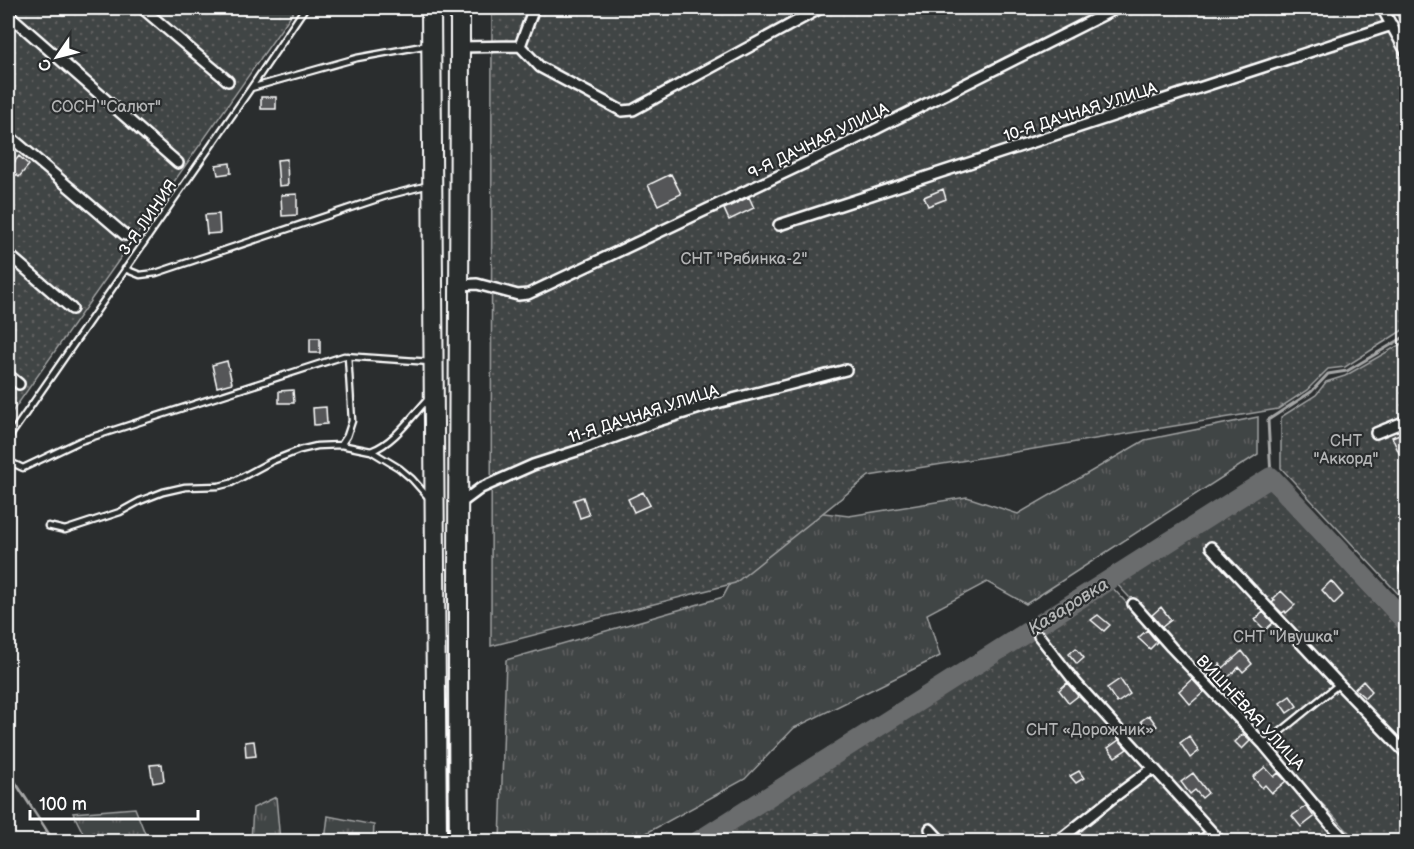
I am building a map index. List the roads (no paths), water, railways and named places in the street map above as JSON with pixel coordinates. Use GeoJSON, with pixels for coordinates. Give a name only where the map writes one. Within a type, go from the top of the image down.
{"type":"FeatureCollection","features":[{"type":"Feature","properties":{"kind":"highway"},"geometry":{"type":"LineString","coordinates":[[431,8],[437,842]]}},
{"type":"Feature","properties":{"kind":"highway"},"geometry":{"type":"LineString","coordinates":[[459,842],[460,8]]}},
{"type":"Feature","properties":{"kind":"highway"},"geometry":{"type":"LineString","coordinates":[[431,71],[460,71]]}},
{"type":"Feature","properties":{"kind":"street"},"geometry":{"type":"LineString","coordinates":[[142,8],[228,81]]}},
{"type":"Feature","properties":{"kind":"street"},"geometry":{"type":"LineString","coordinates":[[520,46],[534,8]]}},
{"type":"Feature","properties":{"kind":"street"},"geometry":{"type":"LineString","coordinates":[[460,47],[520,46],[540,67],[627,112],[821,8]]}},
{"type":"Feature","properties":{"kind":"street","name":"9-Я ДАЧНАЯ УЛИЦА"},"geometry":{"type":"LineString","coordinates":[[460,285],[477,284],[518,295],[528,294],[848,143],[1117,8]]}},
{"type":"Feature","properties":{"kind":"street"},"geometry":{"type":"LineString","coordinates":[[1382,8],[1407,52]]}},
{"type":"Feature","properties":{"kind":"street"},"geometry":{"type":"LineString","coordinates":[[8,14],[178,163]]}},
{"type":"Feature","properties":{"kind":"street","name":"10-Я ДАЧНАЯ УЛИЦА"},"geometry":{"type":"LineString","coordinates":[[779,225],[1392,25]]}},
{"type":"Feature","properties":{"kind":"street"},"geometry":{"type":"LineString","coordinates":[[8,135],[124,235]]}},
{"type":"Feature","properties":{"kind":"street"},"geometry":{"type":"LineString","coordinates":[[8,254],[72,309]]}},
{"type":"Feature","properties":{"kind":"street","name":"11-Я ДАЧНАЯ УЛИЦА"},"geometry":{"type":"LineString","coordinates":[[458,505],[481,488],[533,465],[724,401],[846,369]]}},
{"type":"Feature","properties":{"kind":"street"},"geometry":{"type":"LineString","coordinates":[[8,375],[19,384]]}},
{"type":"Feature","properties":{"kind":"street"},"geometry":{"type":"LineString","coordinates":[[1376,433],[1407,421]]}},
{"type":"Feature","properties":{"kind":"street"},"geometry":{"type":"LineString","coordinates":[[1211,547],[1407,753]]}},
{"type":"Feature","properties":{"kind":"street","name":"ВИШНЁВАЯ УЛИЦА"},"geometry":{"type":"LineString","coordinates":[[1133,604],[1264,745],[1347,842]]}},
{"type":"Feature","properties":{"kind":"street"},"geometry":{"type":"LineString","coordinates":[[1039,636],[1076,683],[1221,842]]}},
{"type":"Feature","properties":{"kind":"street"},"geometry":{"type":"LineString","coordinates":[[1057,842],[1153,768]]}},
{"type":"Feature","properties":{"kind":"street"},"geometry":{"type":"LineString","coordinates":[[930,829],[942,842]]}},
{"type":"Feature","properties":{"kind":"street"},"geometry":{"type":"LineString","coordinates":[[1200,842],[1212,833]]}},
{"type":"Feature","properties":{"kind":"lane","name":"3-Я ЛИНИЯ"},"geometry":{"type":"LineString","coordinates":[[8,439],[305,8]]}},
{"type":"Feature","properties":{"kind":"lane"},"geometry":{"type":"LineString","coordinates":[[251,88],[357,58],[431,45]]}},
{"type":"Feature","properties":{"kind":"lane"},"geometry":{"type":"LineString","coordinates":[[125,269],[140,275],[156,273],[386,196],[432,185]]}},
{"type":"Feature","properties":{"kind":"lane"},"geometry":{"type":"LineString","coordinates":[[8,462],[23,468],[80,441],[344,356],[433,362]]}},
{"type":"Feature","properties":{"kind":"lane"},"geometry":{"type":"LineString","coordinates":[[341,446],[352,421],[348,356]]}},
{"type":"Feature","properties":{"kind":"lane"},"geometry":{"type":"LineString","coordinates":[[371,451],[380,448],[391,439],[434,393]]}},
{"type":"Feature","properties":{"kind":"lane"},"geometry":{"type":"LineString","coordinates":[[48,526],[65,530],[120,512],[163,492],[185,487],[219,486],[231,483],[272,461],[317,446],[341,446],[371,451],[399,468],[435,505]]}},
{"type":"Feature","properties":{"kind":"lane"},"geometry":{"type":"LineString","coordinates":[[1264,745],[1339,684]]}},
{"type":"Feature","properties":{"kind":"waterway"},"geometry":{"type":"LineString","coordinates":[[1394,8],[1406,31]]}},
{"type":"Feature","properties":{"kind":"waterway"},"geometry":{"type":"LineString","coordinates":[[1271,477],[1268,420],[1311,392],[1328,374],[1347,371],[1406,336]]}},
{"type":"Feature","properties":{"kind":"waterway","name":"Казаровка"},"geometry":{"type":"LineString","coordinates":[[697,842],[1271,477],[1406,622]]}},
{"type":"Feature","properties":{"kind":"waterway"},"geometry":{"type":"LineString","coordinates":[[8,771],[54,842]]}},
{"type":"Feature","properties":{"kind":"park label","name":"СОСН \"Салют\""},"geometry":{"type":"Point","coordinates":[106,106]}},
{"type":"Feature","properties":{"kind":"park label","name":"СНТ \"Рябинка-2\""},"geometry":{"type":"Point","coordinates":[744,258]}},
{"type":"Feature","properties":{"kind":"park label","name":"СНТ \"Аккорд\""},"geometry":{"type":"Point","coordinates":[1346,449]}},
{"type":"Feature","properties":{"kind":"park label","name":"СНТ \"Ивушка\""},"geometry":{"type":"Point","coordinates":[1286,636]}},
{"type":"Feature","properties":{"kind":"park label","name":"СНТ «Дорожник»"},"geometry":{"type":"Point","coordinates":[1090,729]}}]}
